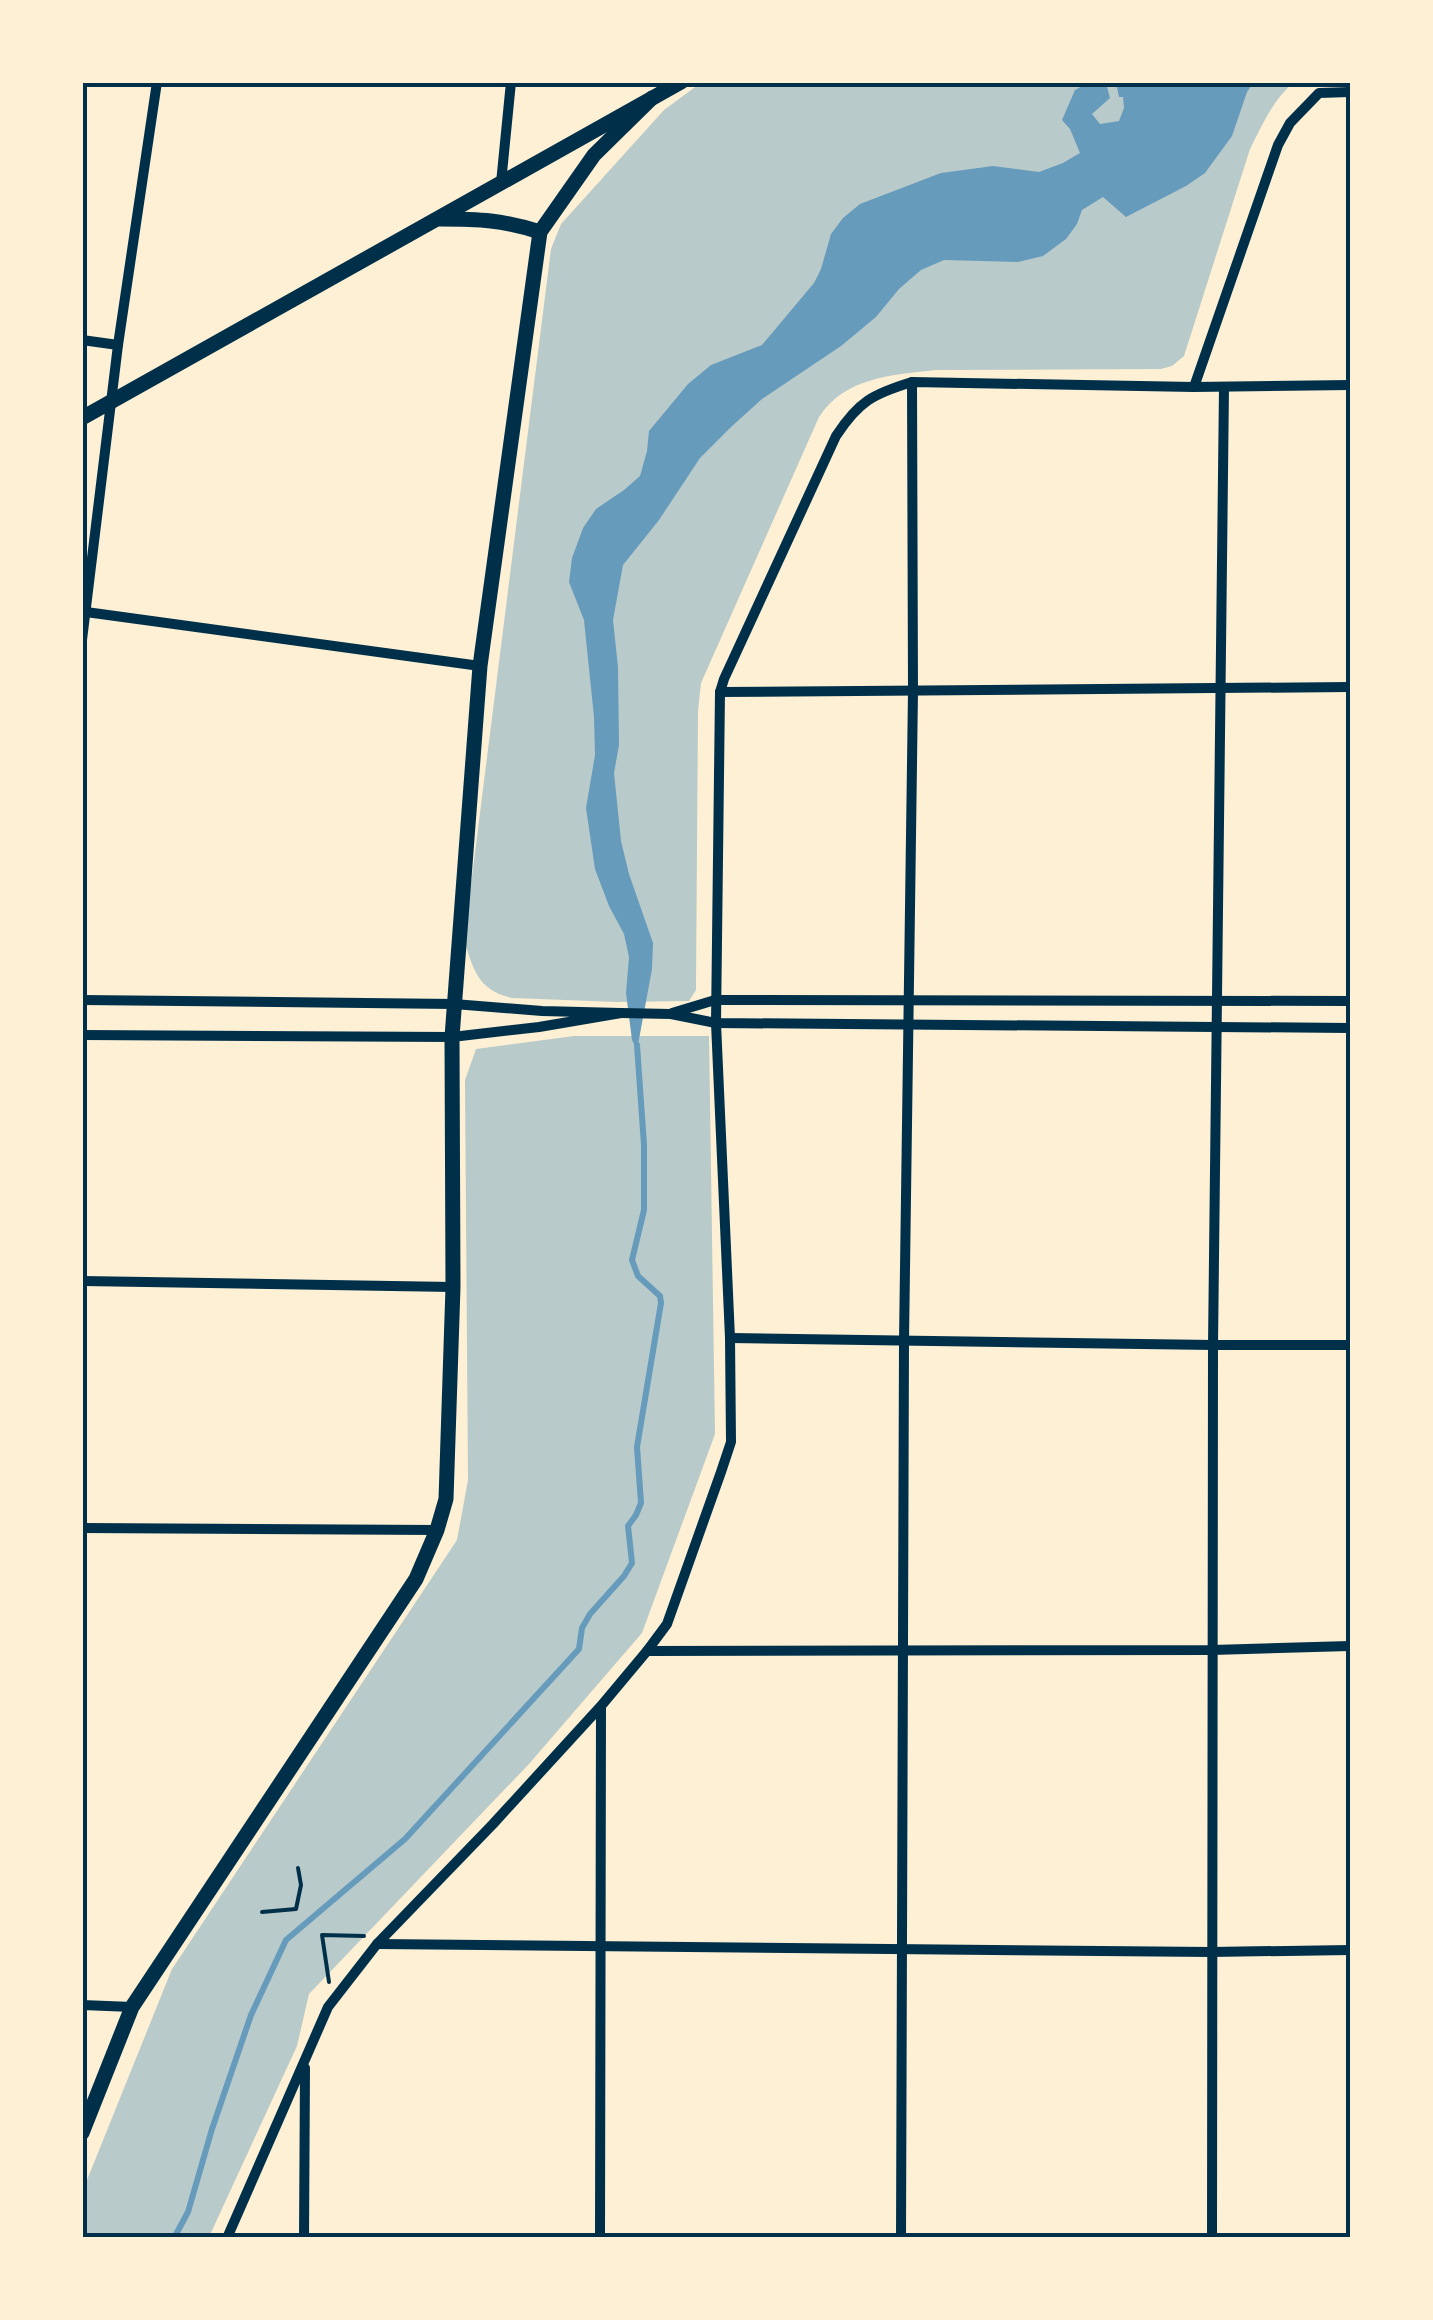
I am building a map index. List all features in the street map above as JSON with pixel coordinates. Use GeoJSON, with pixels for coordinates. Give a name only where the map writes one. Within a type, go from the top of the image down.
{"type":"FeatureCollection","features":[{"type":"Feature","properties":{"kind":"main road"},"geometry":{"type":"LineString","coordinates":[[82,418],[681,82]]}},
{"type":"Feature","properties":{"kind":"main road"},"geometry":{"type":"LineString","coordinates":[[82,2133],[132,2008],[416,1579],[438,1530],[446,1498],[454,1286],[452,1037],[480,666],[540,232],[594,155],[652,98]]}},
{"type":"Feature","properties":{"kind":"main road"},"geometry":{"type":"LineString","coordinates":[[436,220],[483,218],[540,232]]}},
{"type":"Feature","properties":{"kind":"street"},"geometry":{"type":"LineString","coordinates":[[82,640],[110,403],[156,82]]}},
{"type":"Feature","properties":{"kind":"street"},"geometry":{"type":"LineString","coordinates":[[501,184],[511,82]]}},
{"type":"Feature","properties":{"kind":"street"},"geometry":{"type":"LineString","coordinates":[[1194,387],[1278,145],[1290,123],[1319,93],[1350,92]]}},
{"type":"Feature","properties":{"kind":"street"},"geometry":{"type":"LineString","coordinates":[[82,340],[118,345]]}},
{"type":"Feature","properties":{"kind":"street"},"geometry":{"type":"LineString","coordinates":[[902,2238],[912,382]]}},
{"type":"Feature","properties":{"kind":"street"},"geometry":{"type":"LineString","coordinates":[[226,2238],[332,2001],[380,1940],[601,1706],[667,1624],[731,1442],[716,1024],[720,692],[822,462],[849,416],[881,391],[912,382],[1194,387],[1350,385]]}},
{"type":"Feature","properties":{"kind":"street"},"geometry":{"type":"LineString","coordinates":[[1212,2238],[1213,1345],[1224,387]]}},
{"type":"Feature","properties":{"kind":"street"},"geometry":{"type":"LineString","coordinates":[[86,612],[480,666]]}},
{"type":"Feature","properties":{"kind":"street"},"geometry":{"type":"LineString","coordinates":[[720,692],[1350,687]]}},
{"type":"Feature","properties":{"kind":"street"},"geometry":{"type":"LineString","coordinates":[[82,1000],[454,1004],[671,1014],[716,1024],[1350,1028]]}},
{"type":"Feature","properties":{"kind":"street"},"geometry":{"type":"LineString","coordinates":[[671,1014],[716,1000],[1350,1001]]}},
{"type":"Feature","properties":{"kind":"street"},"geometry":{"type":"LineString","coordinates":[[82,1035],[452,1037],[621,1013]]}},
{"type":"Feature","properties":{"kind":"street"},"geometry":{"type":"LineString","coordinates":[[82,1281],[454,1286]]}},
{"type":"Feature","properties":{"kind":"street"},"geometry":{"type":"LineString","coordinates":[[730,1338],[1350,1345]]}},
{"type":"Feature","properties":{"kind":"street"},"geometry":{"type":"LineString","coordinates":[[82,1528],[438,1530]]}},
{"type":"Feature","properties":{"kind":"street"},"geometry":{"type":"LineString","coordinates":[[647,1652],[1350,1646]]}},
{"type":"Feature","properties":{"kind":"street"},"geometry":{"type":"LineString","coordinates":[[600,2238],[601,1706]]}},
{"type":"Feature","properties":{"kind":"street"},"geometry":{"type":"LineString","coordinates":[[380,1940],[601,1946],[1350,1950]]}},
{"type":"Feature","properties":{"kind":"street"},"geometry":{"type":"LineString","coordinates":[[82,2006],[132,2008]]}},
{"type":"Feature","properties":{"kind":"street"},"geometry":{"type":"LineString","coordinates":[[304,2238],[306,2062]]}},
{"type":"Feature","properties":{"kind":"path"},"geometry":{"type":"LineString","coordinates":[[262,1912],[296,1909],[301,1886],[298,1868]]}},
{"type":"Feature","properties":{"kind":"path"},"geometry":{"type":"LineString","coordinates":[[332,2001],[322,1934],[380,1940]]}},
{"type":"Feature","properties":{"kind":"shaded area"},"geometry":{"type":"Polygon","coordinates":[[[702,82],[1293,83],[1274,105],[1250,149],[1184,356],[1172,366],[936,370],[871,380],[842,393],[830,404],[819,417],[701,683],[696,990],[689,1001],[512,998],[492,990],[479,978],[464,940],[551,249],[561,224],[664,110],[702,82]]]}},
{"type":"Feature","properties":{"kind":"shaded area"},"geometry":{"type":"Polygon","coordinates":[[[574,1036],[709,1036],[715,1434],[642,1633],[529,1764],[309,1994],[297,2046],[209,2237],[83,2238],[83,2190],[172,1969],[457,1540],[468,1480],[465,1080],[476,1049],[574,1036]]]}},
{"type":"Feature","properties":{"kind":"water"},"geometry":{"type":"Polygon","coordinates":[[[1088,83],[1106,83],[1110,98],[1092,114],[1100,124],[1119,121],[1124,108],[1116,83],[1253,83],[1232,136],[1205,173],[1186,186],[1126,217],[1103,197],[1082,210],[1066,239],[1043,256],[1018,262],[944,260],[921,270],[876,317],[841,346],[762,399],[731,427],[700,458],[623,565],[613,620],[619,745],[614,773],[621,841],[653,943],[637,1050],[632,1040],[626,993],[629,957],[624,934],[595,869],[586,808],[595,755],[594,717],[584,620],[569,582],[572,558],[583,528],[596,509],[640,476],[649,431],[688,384],[711,365],[762,345],[814,283],[831,234],[843,218],[860,204],[941,173],[993,166],[1039,172],[1063,163],[1080,153],[1062,120],[1075,90],[1088,83]]]}},
{"type":"Feature","properties":{"kind":"waterway"},"geometry":{"type":"LineString","coordinates":[[174,2238],[188,2212],[251,2015],[286,1940],[405,1839],[579,1649],[582,1628],[590,1614],[632,1563],[628,1526],[641,1503],[637,1447],[661,1303],[660,1296],[638,1276],[632,1260],[644,1210],[637,1045]]}}]}
